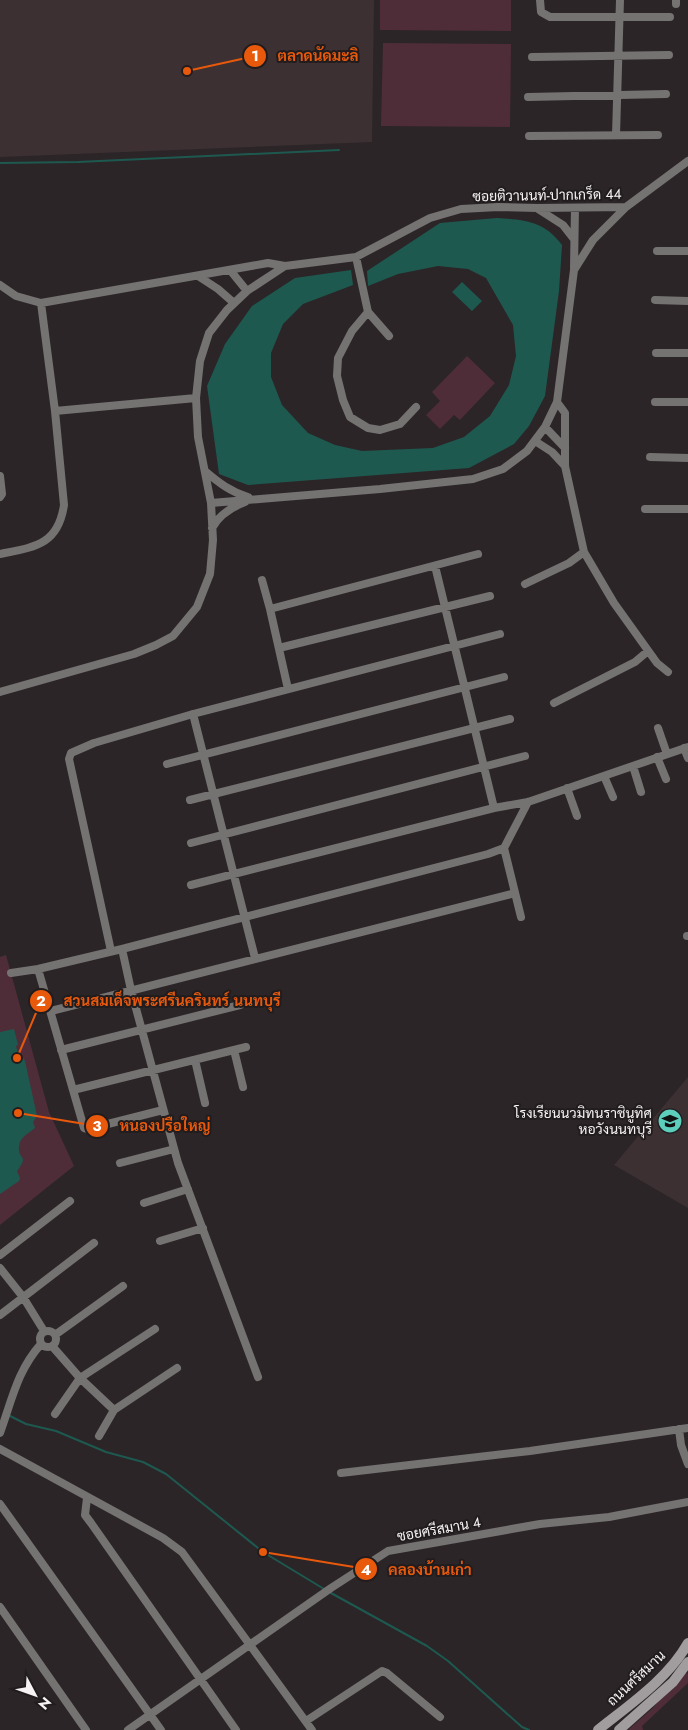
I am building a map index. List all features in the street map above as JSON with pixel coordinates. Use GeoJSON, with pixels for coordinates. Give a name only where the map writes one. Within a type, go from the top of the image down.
{"type":"FeatureCollection","features":[{"type":"Feature","properties":{"kind":"main road","name":"ถนนศรีสมาน"},"geometry":{"type":"LineString","coordinates":[[598,1730],[658,1679],[673,1664],[688,1643]]}},
{"type":"Feature","properties":{"kind":"main road","name":"ถนนศรีสมาน"},"geometry":{"type":"LineString","coordinates":[[619,1730],[673,1682],[688,1662]]}},
{"type":"Feature","properties":{"kind":"street"},"geometry":{"type":"LineString","coordinates":[[540,0],[541,12],[550,17],[670,17]]}},
{"type":"Feature","properties":{"kind":"street"},"geometry":{"type":"LineString","coordinates":[[616,135],[620,0]]}},
{"type":"Feature","properties":{"kind":"street"},"geometry":{"type":"LineString","coordinates":[[532,57],[670,55]]}},
{"type":"Feature","properties":{"kind":"street"},"geometry":{"type":"LineString","coordinates":[[528,97],[666,94]]}},
{"type":"Feature","properties":{"kind":"street"},"geometry":{"type":"LineString","coordinates":[[529,136],[658,135]]}},
{"type":"Feature","properties":{"kind":"street","name":"ซอยติวานนท์-ปากเกร็ด 44"},"geometry":{"type":"LineString","coordinates":[[0,692],[134,654],[156,645],[173,636],[197,607],[210,574],[212,528],[211,503],[198,437],[196,398],[200,361],[209,333],[227,310],[247,291],[285,266],[356,257],[430,218],[461,209],[498,206],[626,208],[688,161]]}},
{"type":"Feature","properties":{"kind":"street"},"geometry":{"type":"LineString","coordinates":[[537,208],[562,225],[574,239]]}},
{"type":"Feature","properties":{"kind":"street"},"geometry":{"type":"LineString","coordinates":[[211,503],[473,479],[503,469],[527,451],[545,427],[557,402],[574,270],[575,208]]}},
{"type":"Feature","properties":{"kind":"street"},"geometry":{"type":"LineString","coordinates":[[574,270],[593,240],[626,208]]}},
{"type":"Feature","properties":{"kind":"street"},"geometry":{"type":"LineString","coordinates":[[657,251],[688,252]]}},
{"type":"Feature","properties":{"kind":"street"},"geometry":{"type":"LineString","coordinates":[[356,257],[368,312],[389,336]]}},
{"type":"Feature","properties":{"kind":"street"},"geometry":{"type":"LineString","coordinates":[[0,286],[16,296],[41,303],[268,264],[285,266]]}},
{"type":"Feature","properties":{"kind":"street"},"geometry":{"type":"LineString","coordinates":[[230,270],[247,291]]}},
{"type":"Feature","properties":{"kind":"street"},"geometry":{"type":"LineString","coordinates":[[198,276],[218,289],[234,303]]}},
{"type":"Feature","properties":{"kind":"street"},"geometry":{"type":"LineString","coordinates":[[655,300],[688,301]]}},
{"type":"Feature","properties":{"kind":"street"},"geometry":{"type":"LineString","coordinates":[[0,554],[39,544],[50,538],[62,520],[64,505],[55,411],[41,303]]}},
{"type":"Feature","properties":{"kind":"street"},"geometry":{"type":"LineString","coordinates":[[368,312],[352,331],[338,358],[337,376],[343,400],[350,417],[368,428],[380,430],[400,424],[416,407]]}},
{"type":"Feature","properties":{"kind":"street"},"geometry":{"type":"LineString","coordinates":[[656,353],[688,353]]}},
{"type":"Feature","properties":{"kind":"street"},"geometry":{"type":"LineString","coordinates":[[55,411],[196,398]]}},
{"type":"Feature","properties":{"kind":"street"},"geometry":{"type":"LineString","coordinates":[[557,402],[565,413],[565,466],[584,552],[614,603],[657,663],[668,672]]}},
{"type":"Feature","properties":{"kind":"street"},"geometry":{"type":"LineString","coordinates":[[655,402],[688,402]]}},
{"type":"Feature","properties":{"kind":"street"},"geometry":{"type":"LineString","coordinates":[[545,427],[565,448]]}},
{"type":"Feature","properties":{"kind":"street"},"geometry":{"type":"LineString","coordinates":[[535,441],[552,452],[565,466]]}},
{"type":"Feature","properties":{"kind":"street"},"geometry":{"type":"LineString","coordinates":[[650,457],[688,458]]}},
{"type":"Feature","properties":{"kind":"street"},"geometry":{"type":"LineString","coordinates":[[206,472],[223,486],[238,494],[253,498]]}},
{"type":"Feature","properties":{"kind":"street"},"geometry":{"type":"LineString","coordinates":[[0,476],[2,494],[0,497]]}},
{"type":"Feature","properties":{"kind":"street"},"geometry":{"type":"LineString","coordinates":[[212,528],[215,522],[230,508],[253,498]]}},
{"type":"Feature","properties":{"kind":"street"},"geometry":{"type":"LineString","coordinates":[[645,509],[688,509]]}},
{"type":"Feature","properties":{"kind":"street"},"geometry":{"type":"LineString","coordinates":[[525,584],[569,563],[584,552]]}},
{"type":"Feature","properties":{"kind":"street"},"geometry":{"type":"LineString","coordinates":[[270,609],[478,554]]}},
{"type":"Feature","properties":{"kind":"street"},"geometry":{"type":"LineString","coordinates":[[435,566],[494,808]]}},
{"type":"Feature","properties":{"kind":"street"},"geometry":{"type":"LineString","coordinates":[[262,580],[288,689]]}},
{"type":"Feature","properties":{"kind":"street"},"geometry":{"type":"LineString","coordinates":[[279,648],[490,596]]}},
{"type":"Feature","properties":{"kind":"street"},"geometry":{"type":"LineString","coordinates":[[111,951],[69,759],[74,752],[94,744],[193,714],[500,634]]}},
{"type":"Feature","properties":{"kind":"street"},"geometry":{"type":"LineString","coordinates":[[554,703],[635,662],[648,651]]}},
{"type":"Feature","properties":{"kind":"street"},"geometry":{"type":"LineString","coordinates":[[167,764],[504,678]]}},
{"type":"Feature","properties":{"kind":"street"},"geometry":{"type":"LineString","coordinates":[[193,714],[255,958]]}},
{"type":"Feature","properties":{"kind":"street"},"geometry":{"type":"LineString","coordinates":[[190,800],[510,719]]}},
{"type":"Feature","properties":{"kind":"street"},"geometry":{"type":"LineString","coordinates":[[658,728],[667,754]]}},
{"type":"Feature","properties":{"kind":"street"},"geometry":{"type":"LineString","coordinates":[[191,885],[494,808],[528,802],[686,747],[688,758]]}},
{"type":"Feature","properties":{"kind":"street"},"geometry":{"type":"LineString","coordinates":[[191,843],[525,756]]}},
{"type":"Feature","properties":{"kind":"street"},"geometry":{"type":"LineString","coordinates":[[657,757],[666,779]]}},
{"type":"Feature","properties":{"kind":"street"},"geometry":{"type":"LineString","coordinates":[[633,766],[641,792]]}},
{"type":"Feature","properties":{"kind":"street"},"geometry":{"type":"LineString","coordinates":[[604,776],[613,797]]}},
{"type":"Feature","properties":{"kind":"street"},"geometry":{"type":"LineString","coordinates":[[567,788],[577,816]]}},
{"type":"Feature","properties":{"kind":"street"},"geometry":{"type":"LineString","coordinates":[[521,916],[504,848],[528,802]]}},
{"type":"Feature","properties":{"kind":"street"},"geometry":{"type":"LineString","coordinates":[[11,974],[122,949],[479,857],[504,848]]}},
{"type":"Feature","properties":{"kind":"street"},"geometry":{"type":"LineString","coordinates":[[51,1011],[515,893]]}},
{"type":"Feature","properties":{"kind":"street"},"geometry":{"type":"LineString","coordinates":[[122,949],[131,990],[174,1149],[258,1377]]}},
{"type":"Feature","properties":{"kind":"street"},"geometry":{"type":"LineString","coordinates":[[38,969],[83,1126],[86,1128],[163,1110]]}},
{"type":"Feature","properties":{"kind":"street"},"geometry":{"type":"LineString","coordinates":[[61,1050],[240,1005]]}},
{"type":"Feature","properties":{"kind":"street"},"geometry":{"type":"LineString","coordinates":[[73,1090],[246,1046]]}},
{"type":"Feature","properties":{"kind":"street"},"geometry":{"type":"LineString","coordinates":[[234,1050],[243,1087]]}},
{"type":"Feature","properties":{"kind":"street"},"geometry":{"type":"LineString","coordinates":[[195,1060],[205,1103]]}},
{"type":"Feature","properties":{"kind":"street"},"geometry":{"type":"LineString","coordinates":[[120,1163],[174,1149]]}},
{"type":"Feature","properties":{"kind":"street"},"geometry":{"type":"LineString","coordinates":[[144,1202],[188,1189]]}},
{"type":"Feature","properties":{"kind":"street"},"geometry":{"type":"LineString","coordinates":[[0,1255],[70,1201]]}},
{"type":"Feature","properties":{"kind":"street"},"geometry":{"type":"LineString","coordinates":[[160,1241],[203,1228]]}},
{"type":"Feature","properties":{"kind":"street"},"geometry":{"type":"LineString","coordinates":[[0,1314],[94,1243]]}},
{"type":"Feature","properties":{"kind":"street"},"geometry":{"type":"LineString","coordinates":[[0,1268],[23,1297],[44,1331]]}},
{"type":"Feature","properties":{"kind":"street"},"geometry":{"type":"LineString","coordinates":[[55,1335],[123,1286]]}},
{"type":"Feature","properties":{"kind":"street"},"geometry":{"type":"LineString","coordinates":[[56,1414],[80,1378],[154,1329]]}},
{"type":"Feature","properties":{"kind":"street"},"geometry":{"type":"LineString","coordinates":[[44,1331],[50,1331],[55,1335],[56,1341],[48,1348],[41,1344],[39,1337],[44,1331]]}},
{"type":"Feature","properties":{"kind":"street"},"geometry":{"type":"LineString","coordinates":[[0,1433],[15,1386],[25,1365],[41,1344]]}},
{"type":"Feature","properties":{"kind":"street"},"geometry":{"type":"LineString","coordinates":[[52,1346],[80,1378],[114,1410]]}},
{"type":"Feature","properties":{"kind":"street"},"geometry":{"type":"LineString","coordinates":[[99,1436],[114,1410],[177,1368]]}},
{"type":"Feature","properties":{"kind":"street"},"geometry":{"type":"LineString","coordinates":[[341,1473],[530,1451],[688,1428]]}},
{"type":"Feature","properties":{"kind":"street"},"geometry":{"type":"LineString","coordinates":[[679,1429],[681,1445],[688,1464]]}},
{"type":"Feature","properties":{"kind":"street"},"geometry":{"type":"LineString","coordinates":[[0,1449],[163,1538],[182,1552],[312,1730]]}},
{"type":"Feature","properties":{"kind":"street"},"geometry":{"type":"LineString","coordinates":[[88,1498],[85,1515],[236,1730]]}},
{"type":"Feature","properties":{"kind":"street","name":"ซอยศรีสมาน 4"},"geometry":{"type":"LineString","coordinates":[[128,1730],[331,1588],[391,1550],[540,1524],[609,1517],[688,1502]]}},
{"type":"Feature","properties":{"kind":"street"},"geometry":{"type":"LineString","coordinates":[[0,1504],[162,1730]]}},
{"type":"Feature","properties":{"kind":"street"},"geometry":{"type":"LineString","coordinates":[[0,1607],[86,1730]]}},
{"type":"Feature","properties":{"kind":"street"},"geometry":{"type":"LineString","coordinates":[[306,1721],[382,1671],[387,1673],[440,1717]]}},
{"type":"Feature","properties":{"kind":"shaded area"},"geometry":{"type":"Polygon","coordinates":[[[0,0],[374,0],[372,142],[0,157],[0,0]]]}},
{"type":"Feature","properties":{"kind":"shaded area"},"geometry":{"type":"Polygon","coordinates":[[[380,0],[511,0],[511,31],[380,30],[380,0]]]}},
{"type":"Feature","properties":{"kind":"shaded area"},"geometry":{"type":"Polygon","coordinates":[[[383,43],[511,44],[510,127],[381,126],[383,43]]]}},
{"type":"Feature","properties":{"kind":"shaded area"},"geometry":{"type":"Polygon","coordinates":[[[497,218],[525,221],[541,226],[562,245],[559,291],[545,396],[529,426],[514,444],[469,468],[248,485],[219,474],[207,386],[225,344],[252,306],[295,278],[351,270],[353,285],[303,304],[283,324],[271,353],[271,377],[282,405],[308,433],[335,445],[362,451],[433,448],[464,437],[490,416],[509,385],[516,356],[513,325],[486,278],[468,269],[438,266],[398,274],[368,286],[367,271],[440,223],[497,218]]]}},
{"type":"Feature","properties":{"kind":"shaded area"},"geometry":{"type":"Polygon","coordinates":[[[462,282],[482,301],[472,311],[452,292],[462,282]]]}},
{"type":"Feature","properties":{"kind":"shaded area"},"geometry":{"type":"Polygon","coordinates":[[[467,356],[495,383],[460,420],[454,415],[440,429],[426,415],[440,401],[432,392],[467,356]]]}},
{"type":"Feature","properties":{"kind":"shaded area"},"geometry":{"type":"Polygon","coordinates":[[[6,955],[49,1112],[74,1166],[0,1225],[0,957],[6,955]]]}},
{"type":"Feature","properties":{"kind":"shaded area"},"geometry":{"type":"Polygon","coordinates":[[[14,1029],[18,1054],[21,1054],[25,1061],[37,1116],[33,1122],[35,1128],[20,1143],[19,1150],[23,1162],[17,1171],[20,1178],[19,1181],[0,1194],[0,1032],[14,1029]]]}},
{"type":"Feature","properties":{"kind":"shaded area","name":"โรงเรียนนวมิทนราชินูทิศ หอวังนนทบุรี"},"geometry":{"type":"Polygon","coordinates":[[[688,1077],[688,1208],[614,1165],[688,1077]]]}},
{"type":"Feature","properties":{"kind":"shaded area"},"geometry":{"type":"Polygon","coordinates":[[[685,1672],[688,1674],[688,1683],[642,1726],[643,1730],[628,1730],[654,1707],[662,1695],[685,1672]]]}},
{"type":"Feature","properties":{"kind":"waterway"},"geometry":{"type":"LineString","coordinates":[[0,163],[78,162],[339,150]]}},
{"type":"Feature","properties":{"kind":"waterway"},"geometry":{"type":"LineString","coordinates":[[8,1415],[26,1424],[56,1431],[106,1452],[143,1462],[166,1474],[263,1552],[324,1589]]}},
{"type":"Feature","properties":{"kind":"waterway"},"geometry":{"type":"LineString","coordinates":[[331,1593],[427,1646],[448,1661],[522,1727],[529,1730]]}},
{"type":"Feature","properties":{"kind":"place","name":"ตลาดนัดมะลิ"},"geometry":{"type":"Point","coordinates":[187,71]}},
{"type":"Feature","properties":{"kind":"place","name":"สวนสมเด็จพระศรีนครินทร์ นนทบุรี"},"geometry":{"type":"Point","coordinates":[17,1058]}},
{"type":"Feature","properties":{"kind":"place","name":"หนองปรือใหญ่"},"geometry":{"type":"Point","coordinates":[18,1113]}},
{"type":"Feature","properties":{"kind":"place","name":"โรงเรียนนวมิทนราชินูทิศ หอวังนนทบุรี"},"geometry":{"type":"Point","coordinates":[670,1121]}},
{"type":"Feature","properties":{"kind":"place","name":"คลองบ้านเก่า"},"geometry":{"type":"Point","coordinates":[263,1552]}}]}
